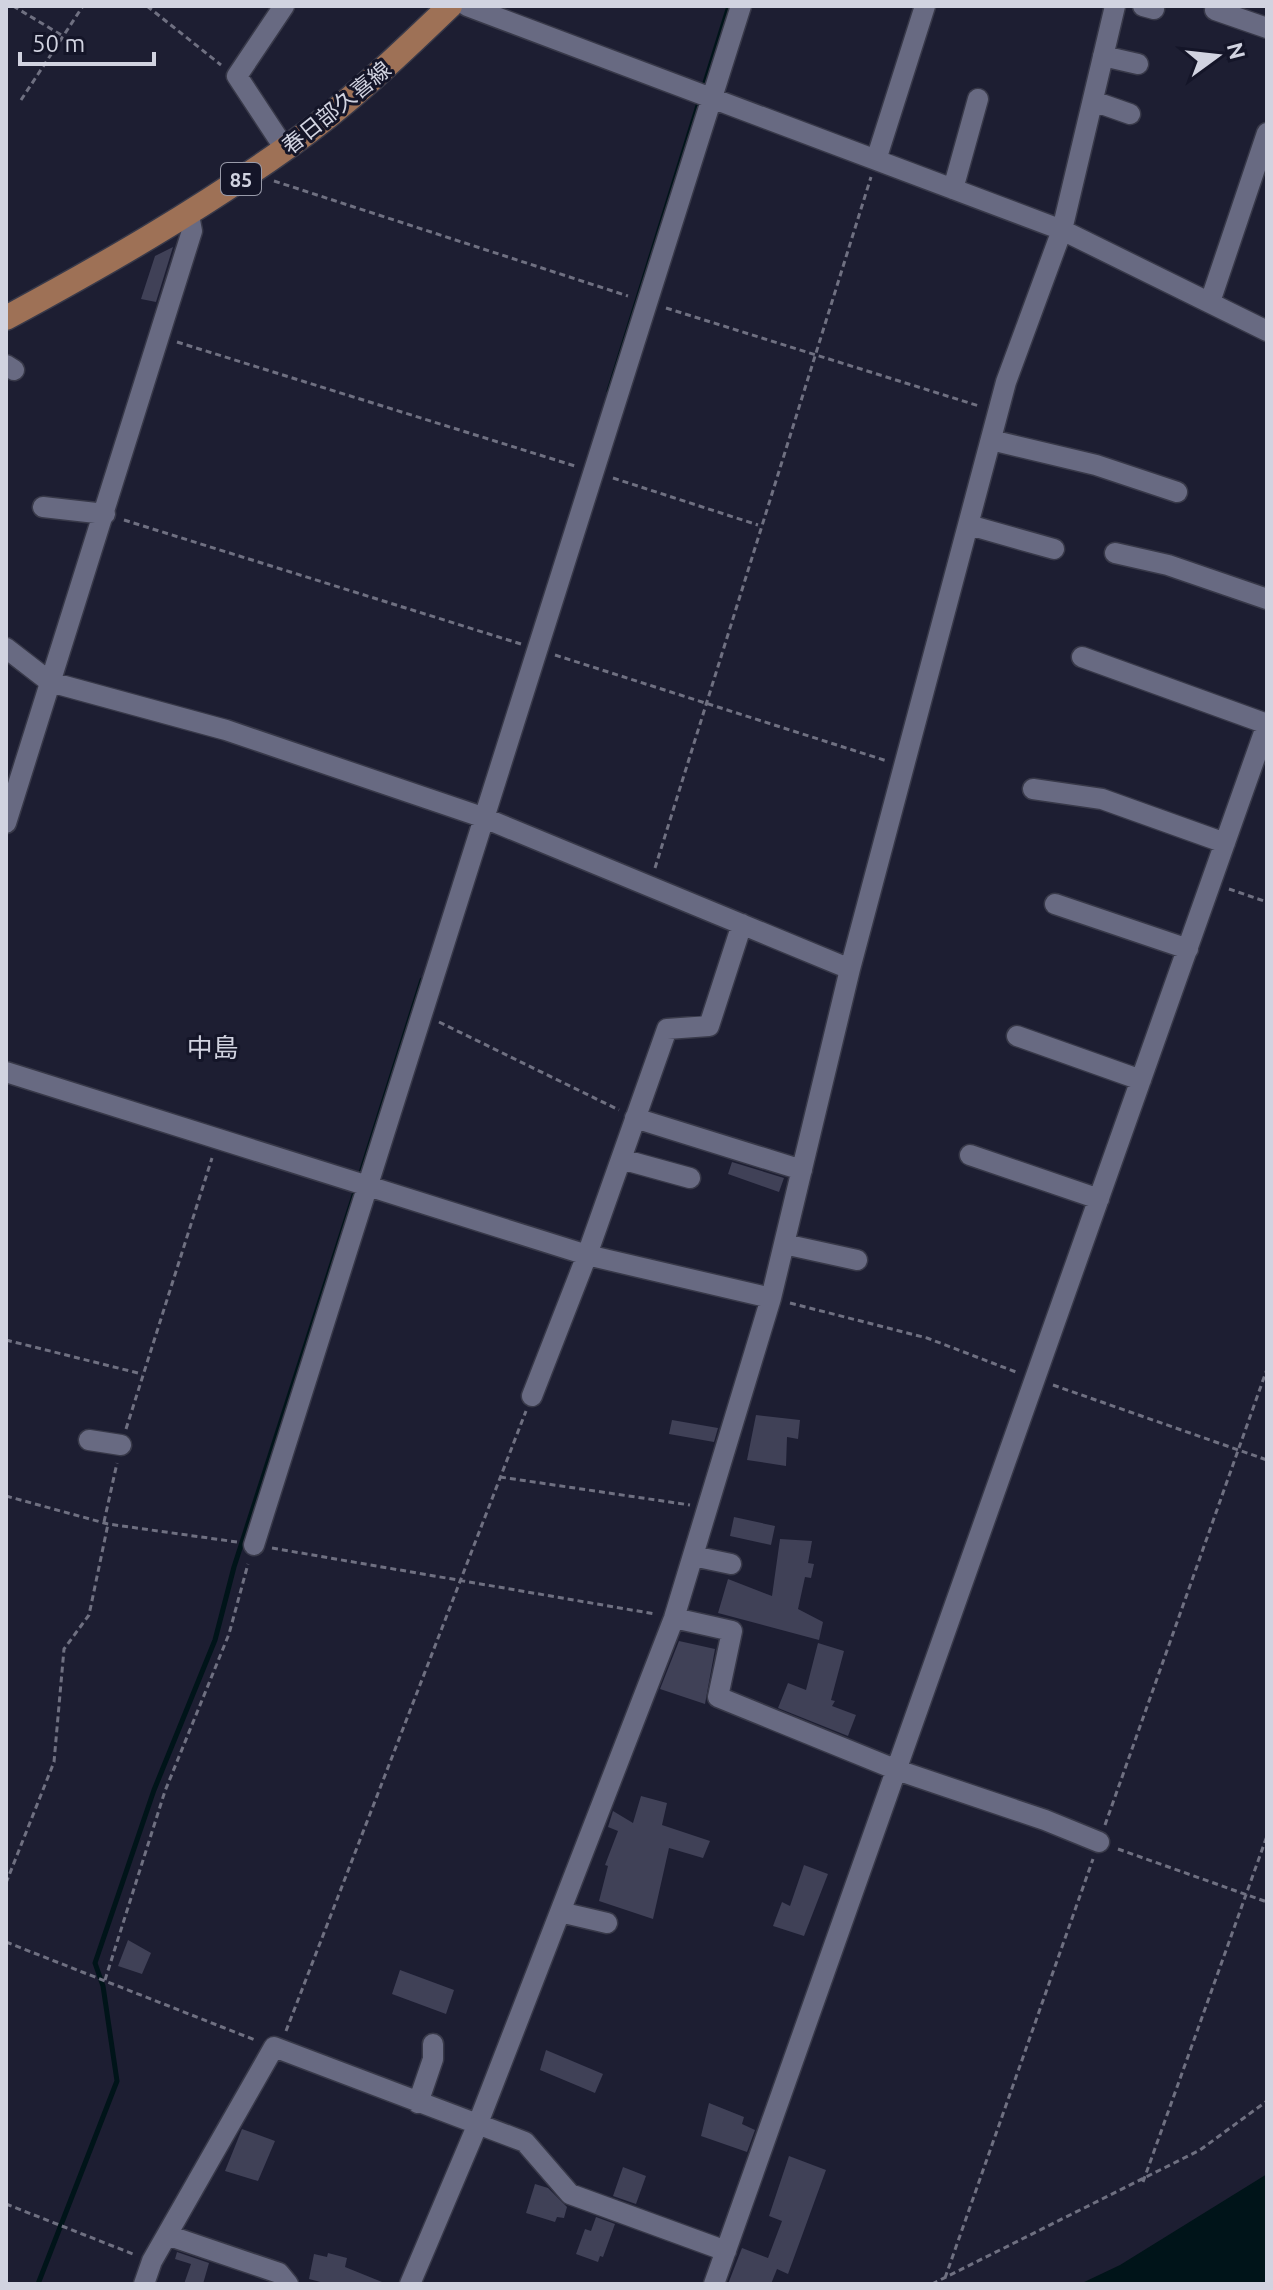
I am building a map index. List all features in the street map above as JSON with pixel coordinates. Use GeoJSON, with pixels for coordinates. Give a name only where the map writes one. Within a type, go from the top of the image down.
{"type":"FeatureCollection","features":[{"type":"Feature","properties":{"kind":"main road","name":"春日部久喜線"},"geometry":{"type":"LineString","coordinates":[[6,318],[189,215],[285,149],[384,70],[450,6]]}},
{"type":"Feature","properties":{"kind":"street"},"geometry":{"type":"LineString","coordinates":[[284,6],[237,76],[285,149]]}},
{"type":"Feature","properties":{"kind":"street"},"geometry":{"type":"LineString","coordinates":[[467,6],[1062,230],[1267,331]]}},
{"type":"Feature","properties":{"kind":"street"},"geometry":{"type":"LineString","coordinates":[[254,1545],[591,471],[650,302],[709,99],[741,6]]}},
{"type":"Feature","properties":{"kind":"street"},"geometry":{"type":"LineString","coordinates":[[876,160],[925,6]]}},
{"type":"Feature","properties":{"kind":"street"},"geometry":{"type":"LineString","coordinates":[[410,2284],[477,2126],[674,1618],[771,1298],[850,969],[998,413],[1062,230],[1115,6]]}},
{"type":"Feature","properties":{"kind":"street"},"geometry":{"type":"LineString","coordinates":[[1215,10],[1267,28]]}},
{"type":"Feature","properties":{"kind":"street"},"geometry":{"type":"LineString","coordinates":[[1103,56],[1138,64]]}},
{"type":"Feature","properties":{"kind":"street"},"geometry":{"type":"LineString","coordinates":[[953,189],[978,99]]}},
{"type":"Feature","properties":{"kind":"street"},"geometry":{"type":"LineString","coordinates":[[1093,101],[1130,114]]}},
{"type":"Feature","properties":{"kind":"street"},"geometry":{"type":"LineString","coordinates":[[1210,302],[1267,133]]}},
{"type":"Feature","properties":{"kind":"street"},"geometry":{"type":"LineString","coordinates":[[6,823],[192,231],[189,215]]}},
{"type":"Feature","properties":{"kind":"street"},"geometry":{"type":"LineString","coordinates":[[991,440],[1096,465],[1177,492]]}},
{"type":"Feature","properties":{"kind":"street"},"geometry":{"type":"LineString","coordinates":[[43,507],[105,514]]}},
{"type":"Feature","properties":{"kind":"street"},"geometry":{"type":"LineString","coordinates":[[969,525],[1054,549]]}},
{"type":"Feature","properties":{"kind":"street"},"geometry":{"type":"LineString","coordinates":[[1115,553],[1168,565],[1267,599]]}},
{"type":"Feature","properties":{"kind":"street"},"geometry":{"type":"LineString","coordinates":[[6,648],[50,682],[226,730],[482,817],[850,969]]}},
{"type":"Feature","properties":{"kind":"street"},"geometry":{"type":"LineString","coordinates":[[714,2284],[1267,724],[1082,657]]}},
{"type":"Feature","properties":{"kind":"street"},"geometry":{"type":"LineString","coordinates":[[1033,789],[1102,799],[1225,843]]}},
{"type":"Feature","properties":{"kind":"street"},"geometry":{"type":"LineString","coordinates":[[1055,904],[1188,949]]}},
{"type":"Feature","properties":{"kind":"street"},"geometry":{"type":"LineString","coordinates":[[532,1396],[587,1255],[667,1029],[709,1026],[742,924]]}},
{"type":"Feature","properties":{"kind":"street"},"geometry":{"type":"LineString","coordinates":[[1017,1036],[1141,1080]]}},
{"type":"Feature","properties":{"kind":"street"},"geometry":{"type":"LineString","coordinates":[[6,1072],[587,1255],[771,1298]]}},
{"type":"Feature","properties":{"kind":"street"},"geometry":{"type":"LineString","coordinates":[[635,1118],[802,1170]]}},
{"type":"Feature","properties":{"kind":"street"},"geometry":{"type":"LineString","coordinates":[[970,1155],[1099,1199]]}},
{"type":"Feature","properties":{"kind":"street"},"geometry":{"type":"LineString","coordinates":[[621,1159],[690,1178]]}},
{"type":"Feature","properties":{"kind":"street"},"geometry":{"type":"LineString","coordinates":[[784,1244],[857,1260]]}},
{"type":"Feature","properties":{"kind":"street"},"geometry":{"type":"LineString","coordinates":[[89,1440],[121,1445]]}},
{"type":"Feature","properties":{"kind":"street"},"geometry":{"type":"LineString","coordinates":[[693,1556],[731,1564]]}},
{"type":"Feature","properties":{"kind":"street"},"geometry":{"type":"LineString","coordinates":[[674,1618],[732,1631],[718,1697],[897,1770],[1045,1820],[1099,1842]]}},
{"type":"Feature","properties":{"kind":"street"},"geometry":{"type":"LineString","coordinates":[[560,1912],[607,1923]]}},
{"type":"Feature","properties":{"kind":"street"},"geometry":{"type":"LineString","coordinates":[[418,2103],[433,2059],[433,2044]]}},
{"type":"Feature","properties":{"kind":"street"},"geometry":{"type":"LineString","coordinates":[[144,2284],[152,2261],[276,2048],[525,2142],[570,2194],[726,2251]]}},
{"type":"Feature","properties":{"kind":"street"},"geometry":{"type":"LineString","coordinates":[[167,2235],[279,2273],[288,2284]]}},
{"type":"Feature","properties":{"kind":"path"},"geometry":{"type":"LineString","coordinates":[[13,6],[63,36]]}},
{"type":"Feature","properties":{"kind":"path"},"geometry":{"type":"LineString","coordinates":[[21,100],[83,6]]}},
{"type":"Feature","properties":{"kind":"path"},"geometry":{"type":"LineString","coordinates":[[147,6],[237,76]]}},
{"type":"Feature","properties":{"kind":"path"},"geometry":{"type":"LineString","coordinates":[[649,887],[876,160]]}},
{"type":"Feature","properties":{"kind":"path"},"geometry":{"type":"LineString","coordinates":[[250,173],[998,413]]}},
{"type":"Feature","properties":{"kind":"path"},"geometry":{"type":"LineString","coordinates":[[159,336],[760,525]]}},
{"type":"Feature","properties":{"kind":"path"},"geometry":{"type":"LineString","coordinates":[[105,514],[904,767]]}},
{"type":"Feature","properties":{"kind":"path"},"geometry":{"type":"LineString","coordinates":[[1211,883],[1267,902]]}},
{"type":"Feature","properties":{"kind":"path"},"geometry":{"type":"LineString","coordinates":[[422,1013],[635,1118]]}},
{"type":"Feature","properties":{"kind":"path"},"geometry":{"type":"LineString","coordinates":[[6,1340],[142,1374],[219,1139]]}},
{"type":"Feature","properties":{"kind":"path"},"geometry":{"type":"LineString","coordinates":[[945,2278],[1267,1369]]}},
{"type":"Feature","properties":{"kind":"path"},"geometry":{"type":"LineString","coordinates":[[6,1942],[276,2048],[532,1396]]}},
{"type":"Feature","properties":{"kind":"path"},"geometry":{"type":"LineString","coordinates":[[500,1477],[707,1508]]}},
{"type":"Feature","properties":{"kind":"path"},"geometry":{"type":"LineString","coordinates":[[6,1496],[108,1524],[254,1545],[674,1618]]}},
{"type":"Feature","properties":{"kind":"path"},"geometry":{"type":"LineString","coordinates":[[6,1883],[54,1762],[64,1649],[89,1615],[108,1524]]}},
{"type":"Feature","properties":{"kind":"path"},"geometry":{"type":"LineString","coordinates":[[105,1980],[165,1791],[229,1634],[254,1545]]}},
{"type":"Feature","properties":{"kind":"path"},"geometry":{"type":"LineString","coordinates":[[1143,2182],[1267,1836]]}},
{"type":"Feature","properties":{"kind":"path"},"geometry":{"type":"LineString","coordinates":[[1099,1842],[1267,1902]]}},
{"type":"Feature","properties":{"kind":"path"},"geometry":{"type":"LineString","coordinates":[[932,2284],[1143,2182],[1200,2150],[1267,2101]]}},
{"type":"Feature","properties":{"kind":"path"},"geometry":{"type":"LineString","coordinates":[[6,2204],[152,2261]]}},
{"type":"Feature","properties":{"kind":"shaded area"},"geometry":{"type":"Polygon","coordinates":[[[1267,2174],[1267,2284],[1080,2284],[1120,2265],[1267,2174]]]}},
{"type":"Feature","properties":{"kind":"building"},"geometry":{"type":"Polygon","coordinates":[[[173,247],[156,302],[141,299],[155,256],[173,247]]]}},
{"type":"Feature","properties":{"kind":"building"},"geometry":{"type":"Polygon","coordinates":[[[732,1162],[784,1178],[779,1192],[728,1174],[732,1162]]]}},
{"type":"Feature","properties":{"kind":"building"},"geometry":{"type":"Polygon","coordinates":[[[756,1415],[800,1420],[798,1439],[787,1437],[786,1466],[747,1460],[756,1415]]]}},
{"type":"Feature","properties":{"kind":"building"},"geometry":{"type":"Polygon","coordinates":[[[672,1420],[718,1428],[714,1442],[669,1434],[672,1420]]]}},
{"type":"Feature","properties":{"kind":"building"},"geometry":{"type":"Polygon","coordinates":[[[734,1517],[775,1526],[771,1545],[730,1536],[734,1517]]]}},
{"type":"Feature","properties":{"kind":"building"},"geometry":{"type":"Polygon","coordinates":[[[780,1539],[812,1541],[808,1563],[814,1564],[811,1578],[805,1577],[798,1609],[823,1622],[819,1640],[718,1613],[728,1579],[772,1596],[780,1539]]]}},
{"type":"Feature","properties":{"kind":"building"},"geometry":{"type":"Polygon","coordinates":[[[679,1641],[715,1649],[705,1704],[660,1689],[679,1641]]]}},
{"type":"Feature","properties":{"kind":"building"},"geometry":{"type":"Polygon","coordinates":[[[818,1643],[844,1651],[831,1700],[835,1701],[832,1706],[856,1715],[848,1736],[778,1708],[788,1683],[806,1690],[818,1643]]]}},
{"type":"Feature","properties":{"kind":"building"},"geometry":{"type":"Polygon","coordinates":[[[641,1796],[667,1803],[662,1825],[710,1841],[703,1858],[669,1848],[653,1919],[599,1901],[608,1866],[605,1865],[618,1831],[608,1827],[613,1811],[633,1823],[641,1796]]]}},
{"type":"Feature","properties":{"kind":"building"},"geometry":{"type":"Polygon","coordinates":[[[804,1865],[828,1874],[804,1936],[773,1926],[782,1902],[790,1906],[804,1865]]]}},
{"type":"Feature","properties":{"kind":"building"},"geometry":{"type":"Polygon","coordinates":[[[128,1940],[151,1953],[142,1974],[118,1966],[128,1940]]]}},
{"type":"Feature","properties":{"kind":"building"},"geometry":{"type":"Polygon","coordinates":[[[400,1970],[454,1990],[446,2014],[392,1994],[400,1970]]]}},
{"type":"Feature","properties":{"kind":"building"},"geometry":{"type":"Polygon","coordinates":[[[546,2050],[603,2074],[595,2093],[540,2070],[546,2050]]]}},
{"type":"Feature","properties":{"kind":"building"},"geometry":{"type":"Polygon","coordinates":[[[709,2103],[744,2117],[742,2124],[755,2130],[747,2152],[701,2136],[709,2103]]]}},
{"type":"Feature","properties":{"kind":"building"},"geometry":{"type":"Polygon","coordinates":[[[242,2129],[275,2141],[258,2181],[225,2171],[242,2129]]]}},
{"type":"Feature","properties":{"kind":"building"},"geometry":{"type":"Polygon","coordinates":[[[789,2156],[826,2170],[788,2274],[777,2269],[771,2284],[728,2284],[742,2248],[768,2258],[782,2221],[769,2216],[789,2156]]]}},
{"type":"Feature","properties":{"kind":"building"},"geometry":{"type":"Polygon","coordinates":[[[623,2167],[646,2176],[636,2204],[613,2196],[623,2167]]]}},
{"type":"Feature","properties":{"kind":"building"},"geometry":{"type":"Polygon","coordinates":[[[535,2184],[548,2188],[567,2207],[564,2218],[557,2217],[555,2222],[526,2213],[535,2184]]]}},
{"type":"Feature","properties":{"kind":"building"},"geometry":{"type":"Polygon","coordinates":[[[596,2217],[615,2224],[603,2257],[600,2256],[598,2262],[576,2254],[585,2229],[591,2231],[596,2217]]]}},
{"type":"Feature","properties":{"kind":"building"},"geometry":{"type":"Polygon","coordinates":[[[177,2252],[209,2263],[203,2284],[184,2284],[191,2264],[175,2259],[177,2252]]]}},
{"type":"Feature","properties":{"kind":"building"},"geometry":{"type":"Polygon","coordinates":[[[328,2253],[347,2258],[345,2267],[387,2284],[328,2284],[309,2279],[314,2254],[327,2257],[328,2253]]]}},
{"type":"Feature","properties":{"kind":"waterway"},"geometry":{"type":"LineString","coordinates":[[703,89],[729,6]]}},
{"type":"Feature","properties":{"kind":"waterway"},"geometry":{"type":"LineString","coordinates":[[609,391],[700,99]]}},
{"type":"Feature","properties":{"kind":"waterway"},"geometry":{"type":"LineString","coordinates":[[360,1176],[422,980]]}},
{"type":"Feature","properties":{"kind":"waterway"},"geometry":{"type":"LineString","coordinates":[[38,2284],[117,2081],[103,1986],[95,1963],[154,1790],[215,1640],[234,1567],[357,1186]]}},
{"type":"Feature","properties":{"kind":"district","name":"中島"},"geometry":{"type":"Point","coordinates":[213,1047]}}]}
